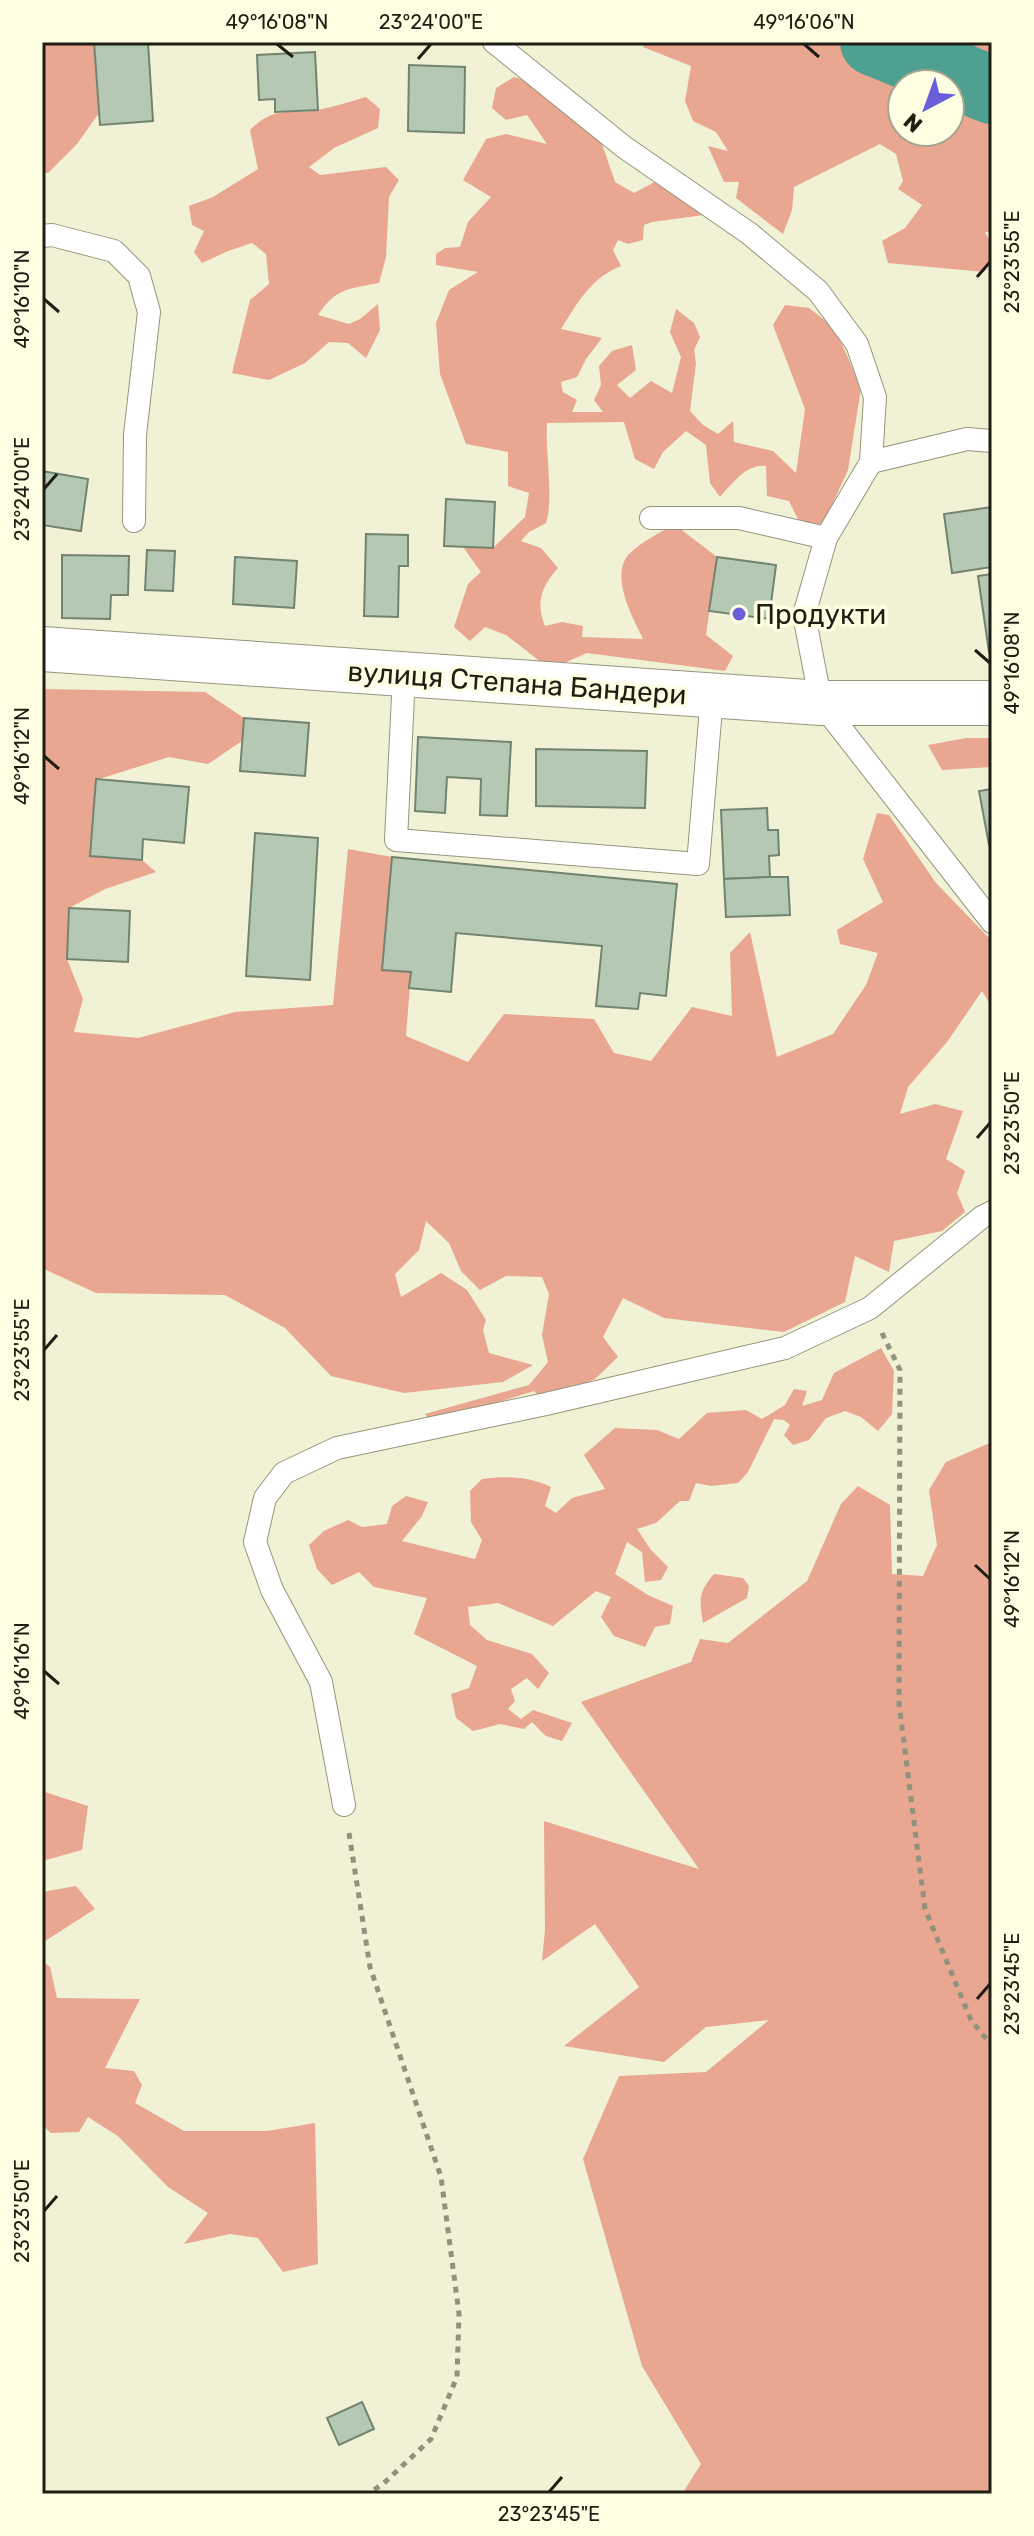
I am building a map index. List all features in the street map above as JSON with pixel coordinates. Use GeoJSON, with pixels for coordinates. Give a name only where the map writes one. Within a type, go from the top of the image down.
{"type":"FeatureCollection","features":[{"type":"Feature","properties":{"kind":"main road","name":"вулиця Степана Бандери"},"geometry":{"type":"LineString","coordinates":[[42,649],[821,703],[992,703]]}},
{"type":"Feature","properties":{"kind":"lane"},"geometry":{"type":"LineString","coordinates":[[494,42],[624,147],[750,234],[818,291],[857,344],[875,397],[871,462],[826,538],[804,615],[821,703],[992,922]]}},
{"type":"Feature","properties":{"kind":"lane"},"geometry":{"type":"LineString","coordinates":[[42,236],[52,235],[114,251],[139,276],[149,312],[135,435],[134,521]]}},
{"type":"Feature","properties":{"kind":"lane"},"geometry":{"type":"LineString","coordinates":[[871,462],[967,439],[992,441]]}},
{"type":"Feature","properties":{"kind":"lane"},"geometry":{"type":"LineString","coordinates":[[651,518],[739,518],[826,538]]}},
{"type":"Feature","properties":{"kind":"lane"},"geometry":{"type":"LineString","coordinates":[[404,675],[396,840],[698,864],[712,696]]}},
{"type":"Feature","properties":{"kind":"lane"},"geometry":{"type":"LineString","coordinates":[[344,1805],[321,1682],[272,1590],[255,1542],[265,1498],[284,1473],[337,1448],[546,1404],[785,1348],[870,1308],[992,1212]]}},
{"type":"Feature","properties":{"kind":"path"},"geometry":{"type":"LineString","coordinates":[[870,1308],[900,1370],[899,1703],[925,1909],[971,2020],[992,2046]]}},
{"type":"Feature","properties":{"kind":"path"},"geometry":{"type":"LineString","coordinates":[[344,1805],[370,1967],[441,2177],[459,2314],[457,2377],[431,2439],[368,2494]]}},
{"type":"Feature","properties":{"kind":"shaded area"},"geometry":{"type":"Polygon","coordinates":[[[42,42],[94,42],[99,113],[77,144],[48,173],[42,173],[42,42]]]}},
{"type":"Feature","properties":{"kind":"shaded area"},"geometry":{"type":"Polygon","coordinates":[[[643,42],[992,42],[992,232],[985,232],[992,252],[984,272],[888,263],[882,241],[905,228],[922,205],[898,189],[903,181],[896,154],[886,148],[966,148],[966,68],[886,68],[886,148],[880,144],[794,187],[792,210],[783,234],[736,198],[739,182],[724,182],[708,146],[728,151],[716,132],[693,121],[685,101],[691,66],[643,47],[643,42]]]}},
{"type":"Feature","properties":{"kind":"shaded area"},"geometry":{"type":"Polygon","coordinates":[[[514,77],[535,83],[602,144],[615,182],[634,193],[660,179],[711,214],[652,222],[644,225],[643,240],[628,244],[618,240],[613,250],[621,266],[593,284],[561,329],[602,338],[577,377],[561,382],[563,392],[577,400],[572,412],[603,412],[594,400],[601,385],[599,366],[612,351],[632,345],[636,370],[617,385],[630,398],[651,381],[672,393],[681,357],[670,332],[676,309],[694,323],[700,337],[694,350],[696,363],[690,411],[703,425],[718,434],[733,421],[734,442],[773,451],[796,473],[805,409],[773,325],[785,305],[809,308],[835,328],[861,388],[848,470],[823,524],[800,523],[789,501],[767,496],[766,466],[746,471],[720,497],[710,483],[706,445],[686,431],[663,452],[654,469],[635,459],[624,422],[547,423],[549,488],[546,523],[529,532],[521,541],[541,548],[558,568],[548,581],[540,602],[545,626],[562,622],[583,626],[582,637],[643,639],[624,595],[624,561],[631,552],[674,524],[717,557],[706,635],[733,656],[725,671],[587,653],[550,669],[506,635],[485,627],[470,641],[454,627],[468,584],[481,572],[463,547],[493,548],[525,517],[529,493],[508,486],[508,452],[466,444],[440,374],[436,323],[449,290],[478,272],[436,265],[436,254],[445,248],[460,247],[468,222],[491,197],[463,180],[486,139],[506,134],[547,144],[527,115],[506,120],[492,108],[496,88],[514,77]]]}},
{"type":"Feature","properties":{"kind":"shaded area"},"geometry":{"type":"Polygon","coordinates":[[[366,97],[380,109],[378,128],[334,148],[309,167],[320,175],[386,167],[399,180],[389,197],[386,257],[379,283],[344,291],[331,299],[318,315],[349,324],[378,304],[380,330],[366,358],[348,343],[329,342],[305,363],[269,380],[232,373],[250,300],[269,284],[266,254],[252,243],[202,263],[194,252],[204,231],[192,225],[189,206],[213,197],[258,169],[250,130],[268,116],[322,109],[366,97]]]}},
{"type":"Feature","properties":{"kind":"shaded area"},"geometry":{"type":"Polygon","coordinates":[[[42,689],[205,692],[244,718],[242,741],[208,764],[169,757],[96,780],[90,856],[142,860],[156,872],[105,889],[69,908],[67,959],[83,999],[74,1032],[138,1038],[235,1012],[333,1005],[348,849],[392,857],[383,970],[411,972],[406,1036],[468,1062],[504,1014],[594,1019],[614,1053],[651,1061],[692,1007],[732,1016],[730,953],[750,932],[777,1057],[833,1034],[866,985],[878,953],[840,944],[837,930],[883,902],[863,859],[877,813],[889,815],[936,883],[992,941],[992,1007],[982,991],[947,1042],[908,1087],[900,1114],[935,1104],[963,1111],[946,1159],[965,1171],[957,1193],[965,1212],[942,1231],[894,1241],[889,1272],[855,1256],[845,1302],[784,1332],[664,1318],[623,1298],[603,1337],[618,1357],[595,1379],[543,1400],[534,1391],[431,1423],[425,1414],[529,1385],[548,1362],[542,1335],[549,1294],[542,1277],[506,1276],[480,1290],[461,1271],[449,1243],[426,1221],[419,1250],[395,1274],[401,1297],[441,1273],[467,1290],[486,1320],[483,1330],[489,1353],[533,1365],[503,1382],[404,1393],[331,1376],[285,1328],[225,1295],[96,1293],[42,1268],[42,689]]]}},
{"type":"Feature","properties":{"kind":"shaded area"},"geometry":{"type":"Polygon","coordinates":[[[966,738],[992,738],[992,767],[942,770],[928,745],[966,738]]]}},
{"type":"Feature","properties":{"kind":"shaded area"},"geometry":{"type":"Polygon","coordinates":[[[881,1348],[894,1371],[892,1414],[878,1431],[861,1417],[845,1411],[826,1418],[809,1440],[793,1445],[784,1435],[790,1425],[784,1420],[774,1419],[748,1472],[738,1483],[711,1486],[696,1483],[689,1501],[680,1501],[656,1523],[637,1529],[651,1550],[668,1567],[661,1580],[645,1582],[642,1552],[627,1542],[615,1574],[648,1595],[673,1606],[670,1624],[655,1627],[645,1647],[614,1636],[601,1617],[611,1597],[596,1591],[553,1626],[498,1603],[468,1607],[470,1625],[487,1640],[532,1654],[549,1673],[538,1689],[527,1678],[511,1689],[515,1701],[508,1709],[521,1719],[533,1710],[572,1723],[562,1741],[546,1736],[532,1722],[524,1729],[500,1724],[473,1731],[456,1718],[451,1694],[469,1688],[477,1666],[414,1634],[427,1598],[374,1587],[359,1572],[332,1585],[317,1569],[309,1545],[324,1531],[348,1520],[362,1527],[387,1524],[392,1506],[406,1496],[428,1502],[422,1516],[402,1541],[475,1559],[482,1540],[471,1522],[470,1491],[482,1479],[517,1478],[551,1487],[545,1506],[556,1513],[572,1498],[605,1489],[584,1455],[615,1428],[657,1430],[679,1439],[707,1413],[746,1410],[762,1419],[785,1405],[794,1389],[807,1391],[802,1406],[822,1400],[834,1373],[881,1348]]]}},
{"type":"Feature","properties":{"kind":"shaded area"},"geometry":{"type":"Polygon","coordinates":[[[992,1442],[992,2494],[682,2494],[701,2464],[642,2366],[583,2159],[619,2076],[706,2072],[769,2020],[706,2027],[664,2062],[564,2046],[639,1987],[595,1924],[542,1961],[545,1930],[544,1821],[699,1869],[581,1702],[691,1662],[700,1639],[728,1643],[807,1581],[841,1504],[858,1486],[890,1505],[892,1574],[923,1576],[937,1545],[929,1490],[946,1462],[992,1442]]]}},
{"type":"Feature","properties":{"kind":"shaded area"},"geometry":{"type":"Polygon","coordinates":[[[714,1574],[743,1578],[749,1586],[747,1598],[703,1623],[701,1597],[714,1574]]]}},
{"type":"Feature","properties":{"kind":"shaded area"},"geometry":{"type":"Polygon","coordinates":[[[42,1791],[88,1806],[82,1850],[42,1861],[42,1791]]]}},
{"type":"Feature","properties":{"kind":"shaded area"},"geometry":{"type":"Polygon","coordinates":[[[76,1886],[95,1909],[42,1943],[42,1892],[76,1886]]]}},
{"type":"Feature","properties":{"kind":"shaded area"},"geometry":{"type":"Polygon","coordinates":[[[42,1961],[50,1967],[57,1998],[140,1999],[105,2068],[134,2071],[142,2085],[135,2103],[184,2131],[267,2131],[315,2123],[318,2264],[283,2272],[258,2238],[230,2234],[184,2244],[208,2213],[168,2187],[118,2136],[88,2117],[79,2132],[51,2133],[42,2125],[42,1961]]]}},
{"type":"Feature","properties":{"kind":"building"},"geometry":{"type":"Polygon","coordinates":[[[94,42],[148,42],[153,121],[100,125],[94,42]]]}},
{"type":"Feature","properties":{"kind":"building"},"geometry":{"type":"Polygon","coordinates":[[[315,52],[318,110],[275,112],[275,99],[259,100],[257,55],[315,52]]]}},
{"type":"Feature","properties":{"kind":"building"},"geometry":{"type":"Polygon","coordinates":[[[409,65],[465,67],[464,133],[408,131],[409,65]]]}},
{"type":"Feature","properties":{"kind":"building"},"geometry":{"type":"Polygon","coordinates":[[[42,471],[88,479],[81,531],[42,525],[42,471]]]}},
{"type":"Feature","properties":{"kind":"building"},"geometry":{"type":"Polygon","coordinates":[[[446,499],[495,502],[493,548],[444,546],[446,499]]]}},
{"type":"Feature","properties":{"kind":"building"},"geometry":{"type":"Polygon","coordinates":[[[992,507],[992,567],[952,573],[944,514],[992,507]]]}},
{"type":"Feature","properties":{"kind":"building"},"geometry":{"type":"Polygon","coordinates":[[[366,534],[408,535],[408,566],[399,566],[398,617],[364,616],[366,534]]]}},
{"type":"Feature","properties":{"kind":"building"},"geometry":{"type":"Polygon","coordinates":[[[147,550],[175,551],[173,591],[145,590],[147,550]]]}},
{"type":"Feature","properties":{"kind":"building"},"geometry":{"type":"Polygon","coordinates":[[[62,555],[129,556],[128,595],[111,595],[110,619],[62,618],[62,555]]]}},
{"type":"Feature","properties":{"kind":"building"},"geometry":{"type":"Polygon","coordinates":[[[235,557],[297,561],[294,608],[233,604],[235,557]]]}},
{"type":"Feature","properties":{"kind":"building"},"geometry":{"type":"Polygon","coordinates":[[[717,557],[776,565],[769,619],[709,611],[717,557]]]}},
{"type":"Feature","properties":{"kind":"building"},"geometry":{"type":"Polygon","coordinates":[[[992,574],[992,652],[989,652],[978,576],[992,574]]]}},
{"type":"Feature","properties":{"kind":"building"},"geometry":{"type":"Polygon","coordinates":[[[244,718],[309,723],[305,776],[240,771],[244,718]]]}},
{"type":"Feature","properties":{"kind":"building"},"geometry":{"type":"Polygon","coordinates":[[[418,737],[511,742],[507,816],[480,815],[481,779],[447,777],[445,813],[415,811],[418,737]]]}},
{"type":"Feature","properties":{"kind":"building"},"geometry":{"type":"Polygon","coordinates":[[[536,749],[647,751],[645,808],[536,806],[536,749]]]}},
{"type":"Feature","properties":{"kind":"building"},"geometry":{"type":"Polygon","coordinates":[[[96,779],[189,787],[184,843],[143,839],[142,860],[90,856],[96,779]]]}},
{"type":"Feature","properties":{"kind":"building"},"geometry":{"type":"Polygon","coordinates":[[[992,789],[992,845],[989,845],[979,791],[992,789]]]}},
{"type":"Feature","properties":{"kind":"building"},"geometry":{"type":"Polygon","coordinates":[[[767,808],[768,830],[778,830],[779,855],[769,856],[770,877],[724,879],[721,810],[767,808]]]}},
{"type":"Feature","properties":{"kind":"building"},"geometry":{"type":"Polygon","coordinates":[[[255,833],[318,838],[310,980],[246,976],[255,833]]]}},
{"type":"Feature","properties":{"kind":"building"},"geometry":{"type":"Polygon","coordinates":[[[392,857],[677,884],[666,996],[640,993],[638,1009],[596,1006],[602,946],[456,933],[451,992],[409,988],[411,972],[382,970],[392,857]]]}},
{"type":"Feature","properties":{"kind":"building"},"geometry":{"type":"Polygon","coordinates":[[[788,877],[790,915],[726,917],[724,879],[788,877]]]}},
{"type":"Feature","properties":{"kind":"building"},"geometry":{"type":"Polygon","coordinates":[[[69,908],[130,911],[128,962],[67,959],[69,908]]]}},
{"type":"Feature","properties":{"kind":"building"},"geometry":{"type":"Polygon","coordinates":[[[362,2402],[374,2429],[339,2445],[327,2418],[362,2402]]]}},
{"type":"Feature","properties":{"kind":"waterway"},"geometry":{"type":"LineString","coordinates":[[874,42],[992,90]]}},
{"type":"Feature","properties":{"kind":"place","name":"Продукти"},"geometry":{"type":"Point","coordinates":[739,614]}}]}
